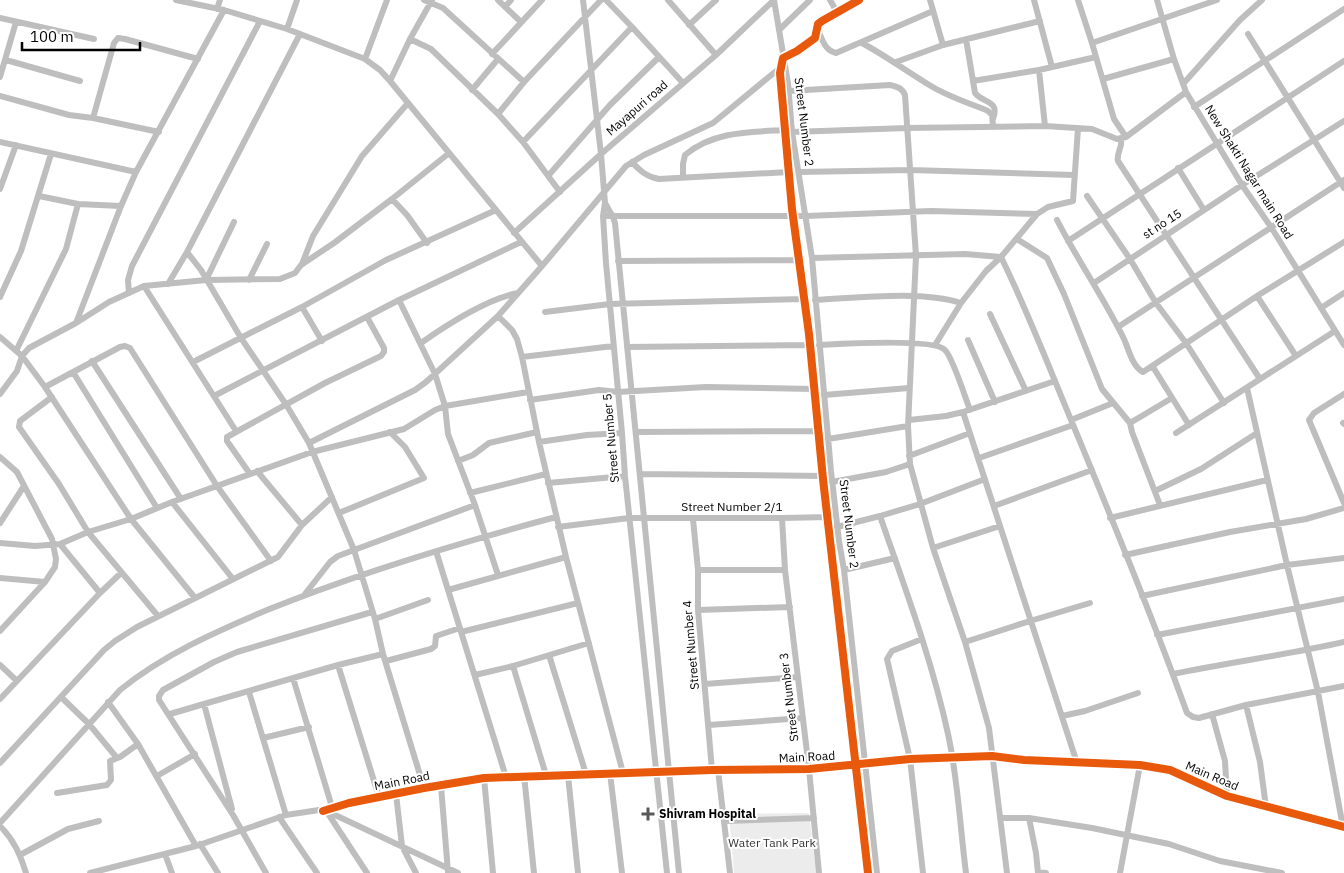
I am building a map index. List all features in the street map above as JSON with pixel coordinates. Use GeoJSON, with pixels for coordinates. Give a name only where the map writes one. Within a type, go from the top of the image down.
{"type":"FeatureCollection","features":[{"type":"Feature","properties":{"kind":"street"},"geometry":{"type":"LineString","coordinates":[[176,0],[220,9],[287,29],[366,59],[390,81],[448,154],[542,266]]}},
{"type":"Feature","properties":{"kind":"street"},"geometry":{"type":"LineString","coordinates":[[76,322],[136,172],[198,59],[220,9],[220,0]]}},
{"type":"Feature","properties":{"kind":"street"},"geometry":{"type":"LineString","coordinates":[[287,29],[297,0]]}},
{"type":"Feature","properties":{"kind":"street"},"geometry":{"type":"LineString","coordinates":[[366,59],[387,0]]}},
{"type":"Feature","properties":{"kind":"street"},"geometry":{"type":"LineString","coordinates":[[498,0],[521,22]]}},
{"type":"Feature","properties":{"kind":"street"},"geometry":{"type":"LineString","coordinates":[[505,7],[512,0]]}},
{"type":"Feature","properties":{"kind":"street"},"geometry":{"type":"LineString","coordinates":[[492,54],[542,0]]}},
{"type":"Feature","properties":{"kind":"street","name":"Street Number 5"},"geometry":{"type":"LineString","coordinates":[[583,0],[601,154],[605,203],[603,216],[629,518],[667,873]]}},
{"type":"Feature","properties":{"kind":"street"},"geometry":{"type":"LineString","coordinates":[[498,114],[524,82],[601,0]]}},
{"type":"Feature","properties":{"kind":"street"},"geometry":{"type":"LineString","coordinates":[[606,0],[683,83]]}},
{"type":"Feature","properties":{"kind":"street"},"geometry":{"type":"LineString","coordinates":[[668,0],[716,55]]}},
{"type":"Feature","properties":{"kind":"street"},"geometry":{"type":"LineString","coordinates":[[689,25],[716,0]]}},
{"type":"Feature","properties":{"kind":"street","name":"Street Number 2"},"geometry":{"type":"LineString","coordinates":[[774,0],[789,91],[789,131],[799,172],[812,258],[832,482],[844,570],[877,873]]}},
{"type":"Feature","properties":{"kind":"street","name":"Mayapuri road"},"geometry":{"type":"LineString","coordinates":[[514,233],[601,154],[716,55],[774,0]]}},
{"type":"Feature","properties":{"kind":"street"},"geometry":{"type":"LineString","coordinates":[[779,30],[810,0]]}},
{"type":"Feature","properties":{"kind":"street"},"geometry":{"type":"LineString","coordinates":[[830,0],[837,12]]}},
{"type":"Feature","properties":{"kind":"street"},"geometry":{"type":"LineString","coordinates":[[859,0],[818,24],[815,38],[783,58],[780,67],[789,131],[789,172],[793,216],[810,344],[822,476],[868,873]]}},
{"type":"Feature","properties":{"kind":"street"},"geometry":{"type":"LineString","coordinates":[[1034,0],[1052,67]]}},
{"type":"Feature","properties":{"kind":"street"},"geometry":{"type":"LineString","coordinates":[[1078,0],[1114,119],[1123,138],[1117,155],[1118,161],[1192,278],[1260,380]]}},
{"type":"Feature","properties":{"kind":"street","name":"New Shakti Nagar main Road"},"geometry":{"type":"LineString","coordinates":[[1157,0],[1174,59],[1186,92],[1194,107],[1344,344]]}},
{"type":"Feature","properties":{"kind":"street"},"geometry":{"type":"LineString","coordinates":[[1092,42],[1217,0]]}},
{"type":"Feature","properties":{"kind":"street"},"geometry":{"type":"LineString","coordinates":[[1183,84],[1240,20],[1262,0]]}},
{"type":"Feature","properties":{"kind":"street"},"geometry":{"type":"LineString","coordinates":[[390,81],[429,1],[443,8],[524,82]]}},
{"type":"Feature","properties":{"kind":"street"},"geometry":{"type":"LineString","coordinates":[[933,1],[943,45]]}},
{"type":"Feature","properties":{"kind":"street"},"geometry":{"type":"LineString","coordinates":[[1194,107],[1344,9]]}},
{"type":"Feature","properties":{"kind":"street"},"geometry":{"type":"LineString","coordinates":[[817,29],[827,48],[834,53],[840,53],[934,11]]}},
{"type":"Feature","properties":{"kind":"street"},"geometry":{"type":"LineString","coordinates":[[0,18],[94,39]]}},
{"type":"Feature","properties":{"kind":"street"},"geometry":{"type":"LineString","coordinates":[[129,293],[128,280],[132,266],[260,21]]}},
{"type":"Feature","properties":{"kind":"street"},"geometry":{"type":"LineString","coordinates":[[896,62],[943,45],[1040,21]]}},
{"type":"Feature","properties":{"kind":"street"},"geometry":{"type":"LineString","coordinates":[[0,76],[16,22]]}},
{"type":"Feature","properties":{"kind":"street"},"geometry":{"type":"LineString","coordinates":[[523,142],[632,27]]}},
{"type":"Feature","properties":{"kind":"street"},"geometry":{"type":"LineString","coordinates":[[168,284],[187,252],[300,34]]}},
{"type":"Feature","properties":{"kind":"street"},"geometry":{"type":"LineString","coordinates":[[1118,327],[1271,227],[1343,183],[1248,34]]}},
{"type":"Feature","properties":{"kind":"street"},"geometry":{"type":"LineString","coordinates":[[93,118],[114,43],[118,38],[198,59]]}},
{"type":"Feature","properties":{"kind":"street"},"geometry":{"type":"LineString","coordinates":[[410,39],[431,49],[498,114],[523,142],[560,192]]}},
{"type":"Feature","properties":{"kind":"street"},"geometry":{"type":"LineString","coordinates":[[966,39],[976,95],[995,108],[993,123]]}},
{"type":"Feature","properties":{"kind":"street"},"geometry":{"type":"LineString","coordinates":[[862,43],[896,62],[942,92],[988,111],[992,115],[993,123]]}},
{"type":"Feature","properties":{"kind":"street"},"geometry":{"type":"LineString","coordinates":[[548,176],[596,120],[659,57]]}},
{"type":"Feature","properties":{"kind":"street"},"geometry":{"type":"LineString","coordinates":[[973,81],[1039,70],[1096,57]]}},
{"type":"Feature","properties":{"kind":"street"},"geometry":{"type":"LineString","coordinates":[[1103,79],[1174,59]]}},
{"type":"Feature","properties":{"kind":"street"},"geometry":{"type":"LineString","coordinates":[[6,60],[80,81]]}},
{"type":"Feature","properties":{"kind":"street"},"geometry":{"type":"LineString","coordinates":[[472,90],[498,60]]}},
{"type":"Feature","properties":{"kind":"street"},"geometry":{"type":"LineString","coordinates":[[1068,241],[1344,61]]}},
{"type":"Feature","properties":{"kind":"street"},"geometry":{"type":"LineString","coordinates":[[309,443],[415,390],[436,374],[498,316],[617,175],[632,162],[712,124],[780,67]]}},
{"type":"Feature","properties":{"kind":"street"},"geometry":{"type":"LineString","coordinates":[[1039,70],[1045,126]]}},
{"type":"Feature","properties":{"kind":"street"},"geometry":{"type":"LineString","coordinates":[[789,91],[890,85],[898,87],[905,95],[916,256],[908,423],[910,464],[933,548],[965,642],[989,728],[1007,873]]}},
{"type":"Feature","properties":{"kind":"street"},"geometry":{"type":"LineString","coordinates":[[1123,138],[1186,92]]}},
{"type":"Feature","properties":{"kind":"street"},"geometry":{"type":"LineString","coordinates":[[0,96],[40,108],[159,132]]}},
{"type":"Feature","properties":{"kind":"street"},"geometry":{"type":"LineString","coordinates":[[301,266],[313,236],[362,156],[408,103]]}},
{"type":"Feature","properties":{"kind":"street","name":"st no 15"},"geometry":{"type":"LineString","coordinates":[[1094,283],[1242,185],[1344,121]]}},
{"type":"Feature","properties":{"kind":"street"},"geometry":{"type":"LineString","coordinates":[[683,177],[685,156],[718,138],[733,133],[907,128],[993,123],[1092,129],[1123,138]]}},
{"type":"Feature","properties":{"kind":"street"},"geometry":{"type":"LineString","coordinates":[[934,345],[961,303],[986,271],[1001,257],[1038,214],[1048,207],[1072,201],[1078,128]]}},
{"type":"Feature","properties":{"kind":"street"},"geometry":{"type":"LineString","coordinates":[[0,142],[136,172]]}},
{"type":"Feature","properties":{"kind":"street"},"geometry":{"type":"LineString","coordinates":[[0,188],[16,145]]}},
{"type":"Feature","properties":{"kind":"street"},"geometry":{"type":"LineString","coordinates":[[0,297],[21,251],[51,154]]}},
{"type":"Feature","properties":{"kind":"street"},"geometry":{"type":"LineString","coordinates":[[0,394],[16,372],[22,356],[34,345],[109,302],[144,286],[206,280],[249,280],[287,277],[295,273],[301,266],[392,199],[448,154]]}},
{"type":"Feature","properties":{"kind":"street"},"geometry":{"type":"LineString","coordinates":[[632,162],[642,172],[652,178],[789,172]]}},
{"type":"Feature","properties":{"kind":"street"},"geometry":{"type":"LineString","coordinates":[[1178,168],[1204,210]]}},
{"type":"Feature","properties":{"kind":"street"},"geometry":{"type":"LineString","coordinates":[[799,172],[911,170],[1074,175]]}},
{"type":"Feature","properties":{"kind":"street"},"geometry":{"type":"LineString","coordinates":[[39,196],[78,204],[121,206]]}},
{"type":"Feature","properties":{"kind":"street"},"geometry":{"type":"LineString","coordinates":[[1087,196],[1130,259],[1156,303],[1186,342],[1224,403]]}},
{"type":"Feature","properties":{"kind":"street"},"geometry":{"type":"LineString","coordinates":[[392,199],[407,215],[427,243]]}},
{"type":"Feature","properties":{"kind":"street"},"geometry":{"type":"LineString","coordinates":[[605,203],[613,217],[623,304],[679,873]]}},
{"type":"Feature","properties":{"kind":"street"},"geometry":{"type":"LineString","coordinates":[[16,351],[66,249],[78,204]]}},
{"type":"Feature","properties":{"kind":"street"},"geometry":{"type":"LineString","coordinates":[[193,362],[302,307],[386,260],[496,210]]}},
{"type":"Feature","properties":{"kind":"street"},"geometry":{"type":"LineString","coordinates":[[603,216],[806,216],[913,212],[1038,214]]}},
{"type":"Feature","properties":{"kind":"street"},"geometry":{"type":"LineString","coordinates":[[1057,220],[1118,327],[1137,367],[1143,372],[1297,270],[1344,242]]}},
{"type":"Feature","properties":{"kind":"street"},"geometry":{"type":"LineString","coordinates":[[206,280],[234,222]]}},
{"type":"Feature","properties":{"kind":"street"},"geometry":{"type":"LineString","coordinates":[[1016,239],[1047,258],[1064,294],[1102,389],[1130,423],[1160,505]]}},
{"type":"Feature","properties":{"kind":"street"},"geometry":{"type":"LineString","coordinates":[[214,396],[399,300],[521,242]]}},
{"type":"Feature","properties":{"kind":"street"},"geometry":{"type":"LineString","coordinates":[[249,280],[267,244]]}},
{"type":"Feature","properties":{"kind":"street"},"geometry":{"type":"LineString","coordinates":[[187,252],[198,266],[241,338],[287,406],[309,443],[354,550],[384,658],[424,788]]}},
{"type":"Feature","properties":{"kind":"street"},"geometry":{"type":"LineString","coordinates":[[812,258],[965,254],[1001,257]]}},
{"type":"Feature","properties":{"kind":"street"},"geometry":{"type":"LineString","coordinates":[[1001,257],[1019,294],[1092,470],[1189,715],[1199,718],[1246,705],[1344,686]]}},
{"type":"Feature","properties":{"kind":"street"},"geometry":{"type":"LineString","coordinates":[[618,261],[799,260]]}},
{"type":"Feature","properties":{"kind":"street"},"geometry":{"type":"LineString","coordinates":[[144,286],[236,431]]}},
{"type":"Feature","properties":{"kind":"street"},"geometry":{"type":"LineString","coordinates":[[421,343],[435,333],[496,299],[518,293]]}},
{"type":"Feature","properties":{"kind":"street"},"geometry":{"type":"LineString","coordinates":[[1321,308],[1344,293]]}},
{"type":"Feature","properties":{"kind":"street"},"geometry":{"type":"LineString","coordinates":[[815,300],[913,296],[942,298],[961,303]]}},
{"type":"Feature","properties":{"kind":"street"},"geometry":{"type":"LineString","coordinates":[[1257,296],[1296,356]]}},
{"type":"Feature","properties":{"kind":"street"},"geometry":{"type":"LineString","coordinates":[[545,312],[610,304],[804,299]]}},
{"type":"Feature","properties":{"kind":"street"},"geometry":{"type":"LineString","coordinates":[[399,300],[436,374],[445,406],[448,434],[475,505],[498,575]]}},
{"type":"Feature","properties":{"kind":"street"},"geometry":{"type":"LineString","coordinates":[[302,307],[322,341]]}},
{"type":"Feature","properties":{"kind":"street"},"geometry":{"type":"LineString","coordinates":[[990,314],[1026,392]]}},
{"type":"Feature","properties":{"kind":"street"},"geometry":{"type":"LineString","coordinates":[[498,316],[512,330],[522,357],[538,442],[558,527],[623,773]]}},
{"type":"Feature","properties":{"kind":"street"},"geometry":{"type":"LineString","coordinates":[[250,474],[226,440],[228,436],[287,406],[325,383],[381,356],[384,348],[368,317]]}},
{"type":"Feature","properties":{"kind":"street"},"geometry":{"type":"LineString","coordinates":[[1176,433],[1335,331]]}},
{"type":"Feature","properties":{"kind":"street"},"geometry":{"type":"LineString","coordinates":[[0,337],[22,356],[52,397],[131,519],[195,598]]}},
{"type":"Feature","properties":{"kind":"street"},"geometry":{"type":"LineString","coordinates":[[968,340],[995,402]]}},
{"type":"Feature","properties":{"kind":"street"},"geometry":{"type":"LineString","coordinates":[[819,345],[911,343],[934,345],[944,349],[948,354],[970,410]]}},
{"type":"Feature","properties":{"kind":"street"},"geometry":{"type":"LineString","coordinates":[[627,346],[810,344]]}},
{"type":"Feature","properties":{"kind":"street"},"geometry":{"type":"LineString","coordinates":[[45,387],[122,346],[130,348],[217,486],[272,561]]}},
{"type":"Feature","properties":{"kind":"street"},"geometry":{"type":"LineString","coordinates":[[522,357],[613,346]]}},
{"type":"Feature","properties":{"kind":"street"},"geometry":{"type":"LineString","coordinates":[[92,361],[181,499]]}},
{"type":"Feature","properties":{"kind":"street"},"geometry":{"type":"LineString","coordinates":[[1153,367],[1189,425]]}},
{"type":"Feature","properties":{"kind":"street"},"geometry":{"type":"LineString","coordinates":[[73,372],[157,508]]}},
{"type":"Feature","properties":{"kind":"street"},"geometry":{"type":"LineString","coordinates":[[828,439],[963,412],[1055,381]]}},
{"type":"Feature","properties":{"kind":"street"},"geometry":{"type":"LineString","coordinates":[[530,400],[599,390],[618,392],[706,387],[814,389]]}},
{"type":"Feature","properties":{"kind":"street"},"geometry":{"type":"LineString","coordinates":[[824,395],[910,388]]}},
{"type":"Feature","properties":{"kind":"street"},"geometry":{"type":"LineString","coordinates":[[1247,388],[1318,692],[1344,827]]}},
{"type":"Feature","properties":{"kind":"street"},"geometry":{"type":"LineString","coordinates":[[0,543],[35,546],[57,545],[88,532],[131,519],[172,502],[312,452],[404,429],[445,406],[528,392]]}},
{"type":"Feature","properties":{"kind":"street"},"geometry":{"type":"LineString","coordinates":[[1344,394],[1314,413],[1309,420],[1344,503]]}},
{"type":"Feature","properties":{"kind":"street"},"geometry":{"type":"LineString","coordinates":[[52,397],[20,421],[18,425],[59,484],[88,532],[121,574],[158,616]]}},
{"type":"Feature","properties":{"kind":"street"},"geometry":{"type":"LineString","coordinates":[[1130,423],[1172,398]]}},
{"type":"Feature","properties":{"kind":"street"},"geometry":{"type":"LineString","coordinates":[[978,458],[1072,423],[1113,403]]}},
{"type":"Feature","properties":{"kind":"street"},"geometry":{"type":"LineString","coordinates":[[963,412],[1077,763]]}},
{"type":"Feature","properties":{"kind":"street"},"geometry":{"type":"LineString","coordinates":[[339,513],[424,478],[405,447],[390,432]]}},
{"type":"Feature","properties":{"kind":"street"},"geometry":{"type":"LineString","coordinates":[[458,460],[473,455],[489,443],[536,432]]}},
{"type":"Feature","properties":{"kind":"street"},"geometry":{"type":"LineString","coordinates":[[637,432],[818,432]]}},
{"type":"Feature","properties":{"kind":"street"},"geometry":{"type":"LineString","coordinates":[[538,442],[587,435],[622,433]]}},
{"type":"Feature","properties":{"kind":"street"},"geometry":{"type":"LineString","coordinates":[[1155,490],[1200,469],[1257,433]]}},
{"type":"Feature","properties":{"kind":"street"},"geometry":{"type":"LineString","coordinates":[[909,456],[970,434]]}},
{"type":"Feature","properties":{"kind":"street"},"geometry":{"type":"LineString","coordinates":[[1,461],[17,472],[57,545],[100,594]]}},
{"type":"Feature","properties":{"kind":"street"},"geometry":{"type":"LineString","coordinates":[[832,482],[886,472],[910,464]]}},
{"type":"Feature","properties":{"kind":"street"},"geometry":{"type":"LineString","coordinates":[[994,506],[1092,470]]}},
{"type":"Feature","properties":{"kind":"street"},"geometry":{"type":"LineString","coordinates":[[257,471],[302,525]]}},
{"type":"Feature","properties":{"kind":"street"},"geometry":{"type":"LineString","coordinates":[[470,493],[546,474]]}},
{"type":"Feature","properties":{"kind":"street"},"geometry":{"type":"LineString","coordinates":[[640,474],[822,476]]}},
{"type":"Feature","properties":{"kind":"street"},"geometry":{"type":"LineString","coordinates":[[548,483],[625,476]]}},
{"type":"Feature","properties":{"kind":"street"},"geometry":{"type":"LineString","coordinates":[[837,527],[920,504],[985,479]]}},
{"type":"Feature","properties":{"kind":"street"},"geometry":{"type":"LineString","coordinates":[[1110,518],[1267,480]]}},
{"type":"Feature","properties":{"kind":"street"},"geometry":{"type":"LineString","coordinates":[[0,523],[24,486]]}},
{"type":"Feature","properties":{"kind":"street"},"geometry":{"type":"LineString","coordinates":[[0,762],[115,641],[158,616],[272,561],[283,553],[302,525],[332,497]]}},
{"type":"Feature","properties":{"kind":"street"},"geometry":{"type":"LineString","coordinates":[[172,502],[233,579]]}},
{"type":"Feature","properties":{"kind":"street"},"geometry":{"type":"LineString","coordinates":[[304,595],[330,562],[338,556],[475,505]]}},
{"type":"Feature","properties":{"kind":"street"},"geometry":{"type":"LineString","coordinates":[[1126,555],[1278,523],[1306,519],[1344,508]]}},
{"type":"Feature","properties":{"kind":"street","name":"Street Number 2/1"},"geometry":{"type":"LineString","coordinates":[[558,527],[629,518],[693,519],[836,516]]}},
{"type":"Feature","properties":{"kind":"street"},"geometry":{"type":"LineString","coordinates":[[880,516],[922,639],[948,732],[953,756],[966,873]]}},
{"type":"Feature","properties":{"kind":"street"},"geometry":{"type":"LineString","coordinates":[[26,873],[12,839],[0,825],[108,702],[138,676],[221,629],[338,582],[485,536],[556,517]]}},
{"type":"Feature","properties":{"kind":"street","name":"Street Number 3"},"geometry":{"type":"LineString","coordinates":[[782,518],[785,570],[809,769],[819,873]]}},
{"type":"Feature","properties":{"kind":"street","name":"Street Number 4"},"geometry":{"type":"LineString","coordinates":[[693,519],[698,570],[698,610],[705,684],[730,873]]}},
{"type":"Feature","properties":{"kind":"street"},"geometry":{"type":"LineString","coordinates":[[933,548],[1000,526]]}},
{"type":"Feature","properties":{"kind":"street"},"geometry":{"type":"LineString","coordinates":[[0,632],[45,582],[54,567],[57,545]]}},
{"type":"Feature","properties":{"kind":"street"},"geometry":{"type":"LineString","coordinates":[[436,551],[506,777]]}},
{"type":"Feature","properties":{"kind":"street"},"geometry":{"type":"LineString","coordinates":[[448,590],[566,557]]}},
{"type":"Feature","properties":{"kind":"street"},"geometry":{"type":"LineString","coordinates":[[844,570],[895,558]]}},
{"type":"Feature","properties":{"kind":"street"},"geometry":{"type":"LineString","coordinates":[[1142,596],[1287,565],[1344,559]]}},
{"type":"Feature","properties":{"kind":"street"},"geometry":{"type":"LineString","coordinates":[[698,570],[785,570]]}},
{"type":"Feature","properties":{"kind":"street"},"geometry":{"type":"LineString","coordinates":[[0,699],[121,574]]}},
{"type":"Feature","properties":{"kind":"street"},"geometry":{"type":"LineString","coordinates":[[0,578],[45,582]]}},
{"type":"Feature","properties":{"kind":"street"},"geometry":{"type":"LineString","coordinates":[[1158,635],[1344,598]]}},
{"type":"Feature","properties":{"kind":"street"},"geometry":{"type":"LineString","coordinates":[[375,620],[428,600]]}},
{"type":"Feature","properties":{"kind":"street"},"geometry":{"type":"LineString","coordinates":[[170,714],[338,665],[431,649],[435,646],[436,636],[578,603]]}},
{"type":"Feature","properties":{"kind":"street"},"geometry":{"type":"LineString","coordinates":[[965,642],[1030,620],[1090,603]]}},
{"type":"Feature","properties":{"kind":"street"},"geometry":{"type":"LineString","coordinates":[[698,610],[790,607]]}},
{"type":"Feature","properties":{"kind":"street"},"geometry":{"type":"LineString","coordinates":[[266,873],[233,815],[160,700],[160,694],[163,690],[193,672],[237,652],[372,612]]}},
{"type":"Feature","properties":{"kind":"street"},"geometry":{"type":"LineString","coordinates":[[922,639],[892,651],[887,658],[910,759],[923,873]]}},
{"type":"Feature","properties":{"kind":"street"},"geometry":{"type":"LineString","coordinates":[[1173,674],[1344,642]]}},
{"type":"Feature","properties":{"kind":"street"},"geometry":{"type":"LineString","coordinates":[[474,675],[513,666],[589,643]]}},
{"type":"Feature","properties":{"kind":"street"},"geometry":{"type":"LineString","coordinates":[[549,655],[586,774]]}},
{"type":"Feature","properties":{"kind":"street"},"geometry":{"type":"LineString","coordinates":[[0,665],[17,681]]}},
{"type":"Feature","properties":{"kind":"street"},"geometry":{"type":"LineString","coordinates":[[338,665],[378,797]]}},
{"type":"Feature","properties":{"kind":"street"},"geometry":{"type":"LineString","coordinates":[[513,666],[546,775]]}},
{"type":"Feature","properties":{"kind":"street"},"geometry":{"type":"LineString","coordinates":[[705,684],[798,677]]}},
{"type":"Feature","properties":{"kind":"street"},"geometry":{"type":"LineString","coordinates":[[294,678],[309,727],[327,810],[367,873]]}},
{"type":"Feature","properties":{"kind":"street"},"geometry":{"type":"LineString","coordinates":[[249,692],[263,738],[282,816],[317,873]]}},
{"type":"Feature","properties":{"kind":"street"},"geometry":{"type":"LineString","coordinates":[[1062,716],[1085,711],[1138,693]]}},
{"type":"Feature","properties":{"kind":"street"},"geometry":{"type":"LineString","coordinates":[[61,697],[88,724],[117,758]]}},
{"type":"Feature","properties":{"kind":"street"},"geometry":{"type":"LineString","coordinates":[[108,702],[138,744],[198,845],[218,873]]}},
{"type":"Feature","properties":{"kind":"street"},"geometry":{"type":"LineString","coordinates":[[204,704],[233,815]]}},
{"type":"Feature","properties":{"kind":"street"},"geometry":{"type":"LineString","coordinates":[[1246,705],[1260,762],[1266,807]]}},
{"type":"Feature","properties":{"kind":"street"},"geometry":{"type":"LineString","coordinates":[[1212,714],[1223,753],[1227,796]]}},
{"type":"Feature","properties":{"kind":"street"},"geometry":{"type":"LineString","coordinates":[[710,725],[803,718]]}},
{"type":"Feature","properties":{"kind":"street"},"geometry":{"type":"LineString","coordinates":[[263,738],[309,727]]}},
{"type":"Feature","properties":{"kind":"street"},"geometry":{"type":"LineString","coordinates":[[57,793],[106,785],[110,780],[109,763],[138,744]]}},
{"type":"Feature","properties":{"kind":"street"},"geometry":{"type":"LineString","coordinates":[[157,776],[195,754]]}},
{"type":"Feature","properties":{"kind":"street","name":"Main Road"},"geometry":{"type":"LineString","coordinates":[[90,873],[198,845],[282,816],[327,810],[378,797],[484,778],[524,775],[809,769],[953,756],[992,756],[1077,763],[1140,765],[1170,770],[1227,796],[1344,827]]}},
{"type":"Feature","properties":{"kind":"street"},"geometry":{"type":"LineString","coordinates":[[1120,873],[1140,765]]}},
{"type":"Feature","properties":{"kind":"street"},"geometry":{"type":"LineString","coordinates":[[610,773],[622,873]]}},
{"type":"Feature","properties":{"kind":"street"},"geometry":{"type":"LineString","coordinates":[[524,775],[534,873]]}},
{"type":"Feature","properties":{"kind":"street"},"geometry":{"type":"LineString","coordinates":[[568,775],[578,873]]}},
{"type":"Feature","properties":{"kind":"street"},"geometry":{"type":"LineString","coordinates":[[484,778],[493,873]]}},
{"type":"Feature","properties":{"kind":"street"},"geometry":{"type":"LineString","coordinates":[[440,786],[448,871]]}},
{"type":"Feature","properties":{"kind":"street"},"geometry":{"type":"LineString","coordinates":[[396,794],[402,846],[416,873]]}},
{"type":"Feature","properties":{"kind":"street"},"geometry":{"type":"LineString","coordinates":[[327,810],[402,846],[448,871],[458,873]]}},
{"type":"Feature","properties":{"kind":"street"},"geometry":{"type":"LineString","coordinates":[[724,821],[814,818]]}},
{"type":"Feature","properties":{"kind":"street"},"geometry":{"type":"LineString","coordinates":[[1000,818],[1029,818],[1092,828],[1169,844],[1220,861],[1282,873]]}},
{"type":"Feature","properties":{"kind":"street"},"geometry":{"type":"LineString","coordinates":[[1029,818],[1038,872],[1046,873]]}},
{"type":"Feature","properties":{"kind":"street"},"geometry":{"type":"LineString","coordinates":[[20,855],[68,829],[99,821]]}},
{"type":"Feature","properties":{"kind":"street"},"geometry":{"type":"LineString","coordinates":[[166,854],[172,873]]}},
{"type":"Feature","properties":{"kind":"green space","name":"Water Tank Park"},"geometry":{"type":"Polygon","coordinates":[[[809,813],[816,873],[734,873],[729,814],[809,813]]]}},
{"type":"Feature","properties":{"kind":"cycle path"},"geometry":{"type":"LineString","coordinates":[[859,0],[818,24],[815,38],[783,58],[780,73],[792,209],[809,334],[823,479],[868,873]]}},
{"type":"Feature","properties":{"kind":"cycle path"},"geometry":{"type":"LineString","coordinates":[[323,811],[349,803],[484,778],[712,770],[809,769],[910,759],[992,756],[1024,760],[1140,765],[1170,770],[1227,796],[1344,827]]}},
{"type":"Feature","properties":{"kind":"place","name":"Shivram Hospital"},"geometry":{"type":"Point","coordinates":[648,814]}}]}
